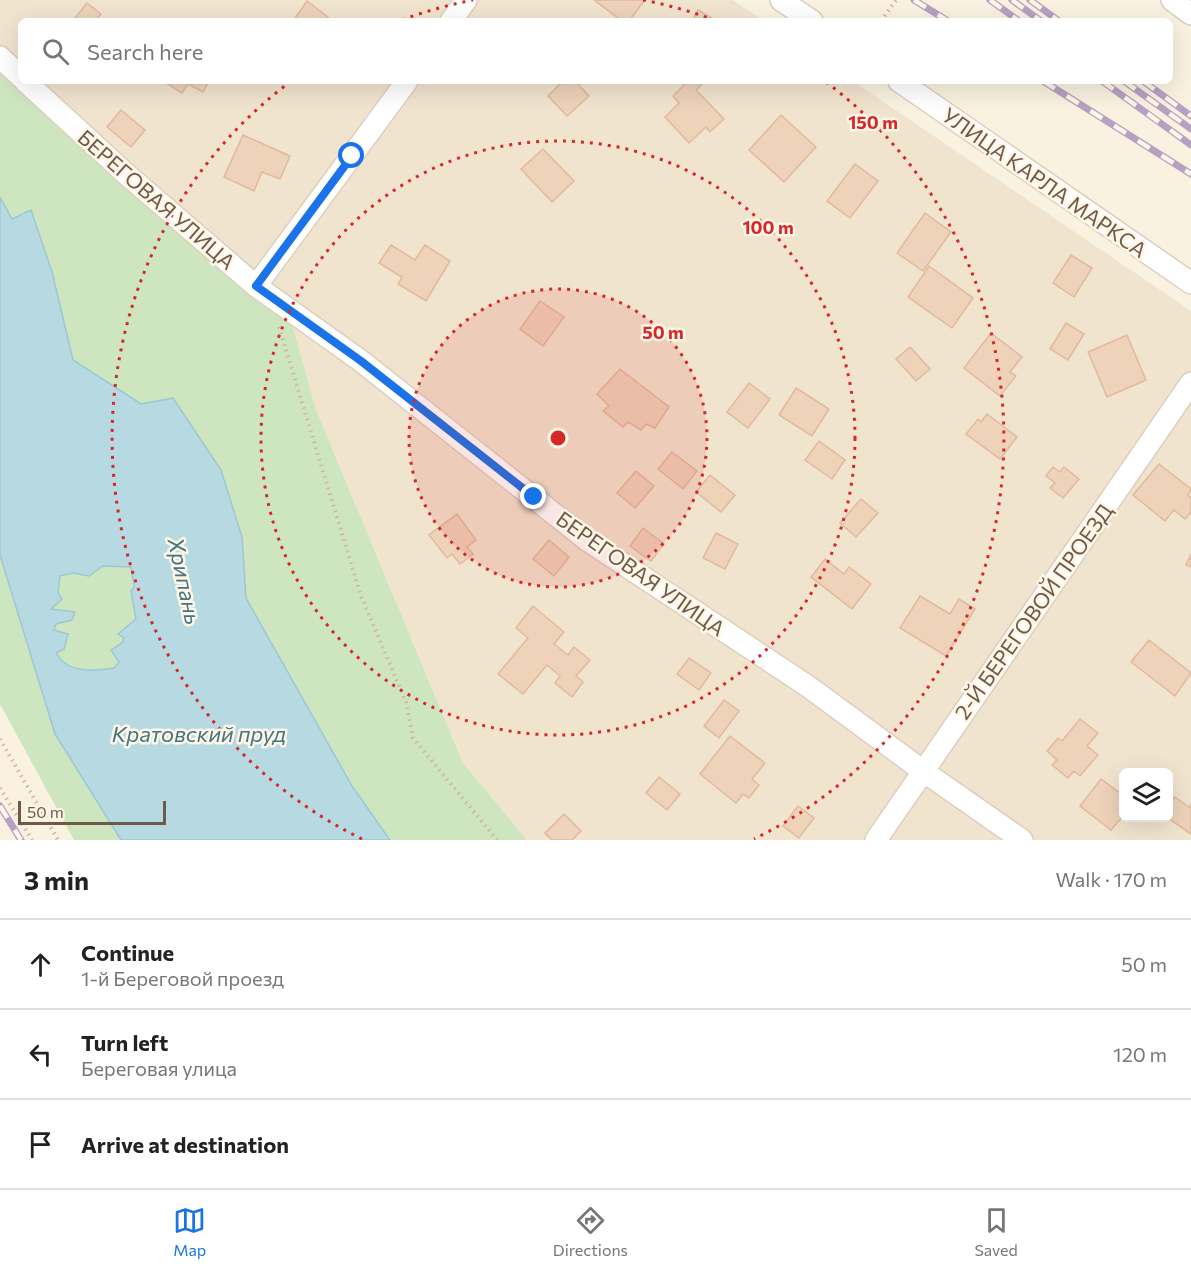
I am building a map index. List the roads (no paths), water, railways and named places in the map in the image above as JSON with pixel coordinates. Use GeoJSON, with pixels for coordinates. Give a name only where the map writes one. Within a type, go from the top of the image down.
{"type":"FeatureCollection","features":[{"type":"Feature","properties":{"kind":"street"},"geometry":{"type":"LineString","coordinates":[[453,18],[466,0]]}},
{"type":"Feature","properties":{"kind":"street"},"geometry":{"type":"LineString","coordinates":[[782,0],[808,18]]}},
{"type":"Feature","properties":{"kind":"street"},"geometry":{"type":"LineString","coordinates":[[1172,0],[1191,14]]}},
{"type":"Feature","properties":{"kind":"street"},"geometry":{"type":"LineString","coordinates":[[0,57],[18,74]]}},
{"type":"Feature","properties":{"kind":"street","name":"БЕРЕГОВАЯ УЛИЦА"},"geometry":{"type":"LineString","coordinates":[[28,84],[125,173],[256,286],[370,368],[587,540],[809,687],[922,771],[1022,840]]}},
{"type":"Feature","properties":{"kind":"street"},"geometry":{"type":"LineString","coordinates":[[256,286],[404,84]]}},
{"type":"Feature","properties":{"kind":"street","name":"УЛИЦА КАРЛА МАРКСА"},"geometry":{"type":"LineString","coordinates":[[903,84],[1191,283]]}},
{"type":"Feature","properties":{"kind":"street","name":"2-Й БЕРЕГОВОЙ ПРОЕЗД"},"geometry":{"type":"LineString","coordinates":[[876,840],[1191,382]]}},
{"type":"Feature","properties":{"kind":"water","name":"Кратовский пруд"},"geometry":{"type":"Polygon","coordinates":[[[0,197],[12,219],[31,210],[52,272],[73,360],[141,404],[173,398],[221,470],[242,537],[246,598],[352,786],[390,840],[121,840],[55,734],[0,555],[0,197]],[[103,566],[89,576],[73,573],[60,576],[58,592],[62,599],[51,609],[75,612],[72,620],[56,624],[54,630],[68,634],[64,649],[56,653],[67,665],[82,670],[98,670],[114,668],[119,662],[111,650],[122,643],[124,638],[118,634],[136,619],[131,591],[134,587],[131,567],[103,566]]]}},
{"type":"Feature","properties":{"kind":"railway"},"geometry":{"type":"LineString","coordinates":[[914,0],[943,18]]}},
{"type":"Feature","properties":{"kind":"railway"},"geometry":{"type":"LineString","coordinates":[[990,0],[1015,18]]}},
{"type":"Feature","properties":{"kind":"railway"},"geometry":{"type":"LineString","coordinates":[[1012,0],[1037,18]]}},
{"type":"Feature","properties":{"kind":"railway"},"geometry":{"type":"LineString","coordinates":[[1030,0],[1055,18]]}},
{"type":"Feature","properties":{"kind":"railway"},"geometry":{"type":"LineString","coordinates":[[1048,84],[1191,174]]}},
{"type":"Feature","properties":{"kind":"railway"},"geometry":{"type":"LineString","coordinates":[[1106,84],[1191,145]]}},
{"type":"Feature","properties":{"kind":"railway"},"geometry":{"type":"LineString","coordinates":[[1128,84],[1191,129]]}},
{"type":"Feature","properties":{"kind":"railway"},"geometry":{"type":"LineString","coordinates":[[1147,84],[1191,116]]}},
{"type":"Feature","properties":{"kind":"railway"},"geometry":{"type":"LineString","coordinates":[[0,806],[21,840]]}},
{"type":"Feature","properties":{"kind":"water label","name":"Хрипань"},"geometry":{"type":"Point","coordinates":[185,581]}}]}
